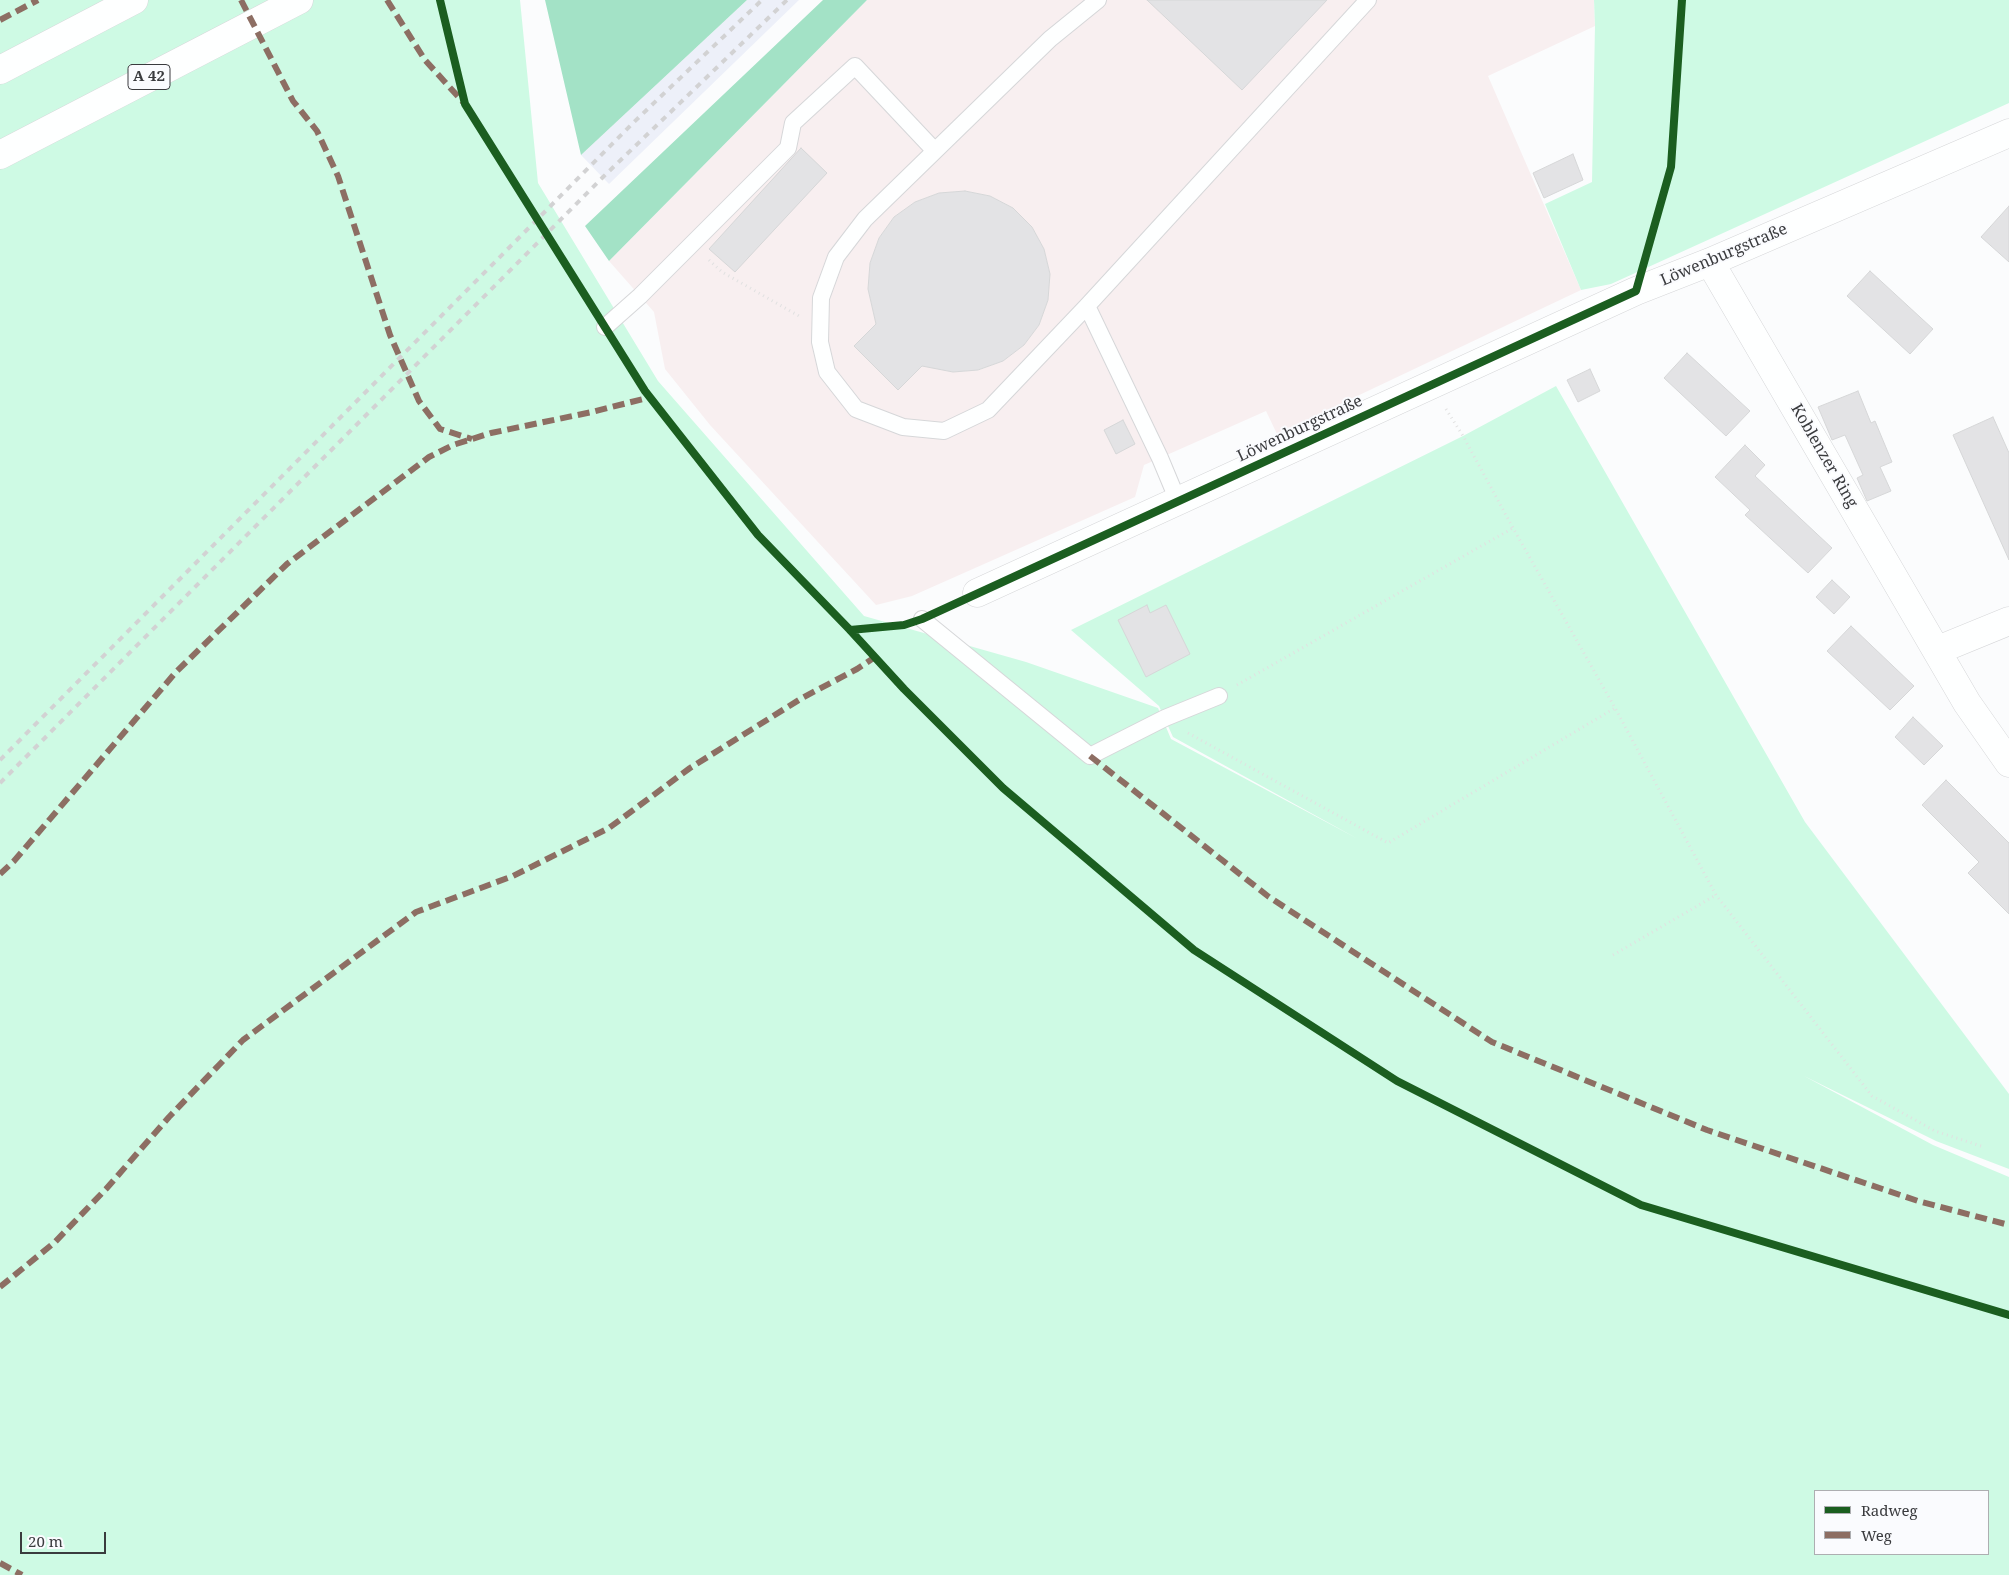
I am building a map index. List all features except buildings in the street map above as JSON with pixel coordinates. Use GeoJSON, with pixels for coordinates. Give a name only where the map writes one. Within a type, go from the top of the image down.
{"type":"FeatureCollection","features":[{"type":"Feature","properties":{"kind":"main road"},"geometry":{"type":"LineString","coordinates":[[0,70],[134,0]]}},
{"type":"Feature","properties":{"kind":"main road","name":"A 42"},"geometry":{"type":"LineString","coordinates":[[0,155],[298,0]]}},
{"type":"Feature","properties":{"kind":"main road","name":"Löwenburgstraße"},"geometry":{"type":"LineString","coordinates":[[977,593],[1636,291],[1710,262],[2009,133]]}},
{"type":"Feature","properties":{"kind":"main road","name":"Koblenzer Ring"},"geometry":{"type":"LineString","coordinates":[[1710,262],[1938,650],[1967,703],[2009,762]]}},
{"type":"Feature","properties":{"kind":"main road"},"geometry":{"type":"LineString","coordinates":[[1938,650],[2009,621]]}},
{"type":"Feature","properties":{"kind":"lane"},"geometry":{"type":"LineString","coordinates":[[1098,0],[1050,39],[865,219],[836,257],[821,298],[820,342],[827,372],[856,410],[903,427],[944,431],[988,410],[1087,306],[1368,0]]}},
{"type":"Feature","properties":{"kind":"lane"},"geometry":{"type":"LineString","coordinates":[[605,327],[640,296],[788,148],[793,123],[856,66],[935,151]]}},
{"type":"Feature","properties":{"kind":"lane"},"geometry":{"type":"LineString","coordinates":[[1087,306],[1160,458],[1178,501]]}},
{"type":"Feature","properties":{"kind":"lane"},"geometry":{"type":"LineString","coordinates":[[922,619],[1090,756],[1178,712],[1219,696]]}},
{"type":"Feature","properties":{"kind":"path"},"geometry":{"type":"LineString","coordinates":[[691,245],[722,272],[820,329]]}},
{"type":"Feature","properties":{"kind":"path"},"geometry":{"type":"LineString","coordinates":[[1430,385],[1463,436],[1615,708],[1716,895],[1872,1096],[1935,1130],[1984,1147]]}},
{"type":"Feature","properties":{"kind":"path"},"geometry":{"type":"LineString","coordinates":[[1219,696],[1513,528]]}},
{"type":"Feature","properties":{"kind":"path"},"geometry":{"type":"LineString","coordinates":[[1178,712],[1187,732],[1388,843],[1615,708]]}},
{"type":"Feature","properties":{"kind":"path"},"geometry":{"type":"LineString","coordinates":[[1613,955],[1716,895]]}},
{"type":"Feature","properties":{"kind":"shaded area"},"geometry":{"type":"Polygon","coordinates":[[[747,0],[799,0],[609,184],[581,155],[747,0]]]}},
{"type":"Feature","properties":{"kind":"shaded area"},"geometry":{"type":"Polygon","coordinates":[[[867,0],[1594,0],[1595,26],[1488,76],[1581,290],[1277,434],[1266,411],[1144,465],[1135,497],[912,596],[876,605],[710,425],[665,369],[654,312],[609,261],[867,0]],[[965,191],[939,193],[915,202],[894,217],[879,238],[870,263],[868,289],[874,314],[878,322],[854,346],[953,372],[979,370],[1003,361],[1024,345],[1039,325],[1048,300],[1050,274],[1044,249],[1032,227],[1013,208],[990,196],[965,191]]]}},
{"type":"Feature","properties":{"kind":"green space"},"geometry":{"type":"Polygon","coordinates":[[[0,0],[520,0],[538,183],[658,381],[864,616],[1026,662],[1158,708],[1171,739],[1358,839],[1173,737],[1159,706],[1071,630],[1463,436],[1556,386],[1805,822],[2009,1094],[2009,1169],[1936,1141],[1804,1076],[1933,1145],[2009,1177],[2009,1575],[0,1575],[0,0]]]}},
{"type":"Feature","properties":{"kind":"green space"},"geometry":{"type":"Polygon","coordinates":[[[545,0],[747,0],[581,155],[545,0]]]}},
{"type":"Feature","properties":{"kind":"green space"},"geometry":{"type":"Polygon","coordinates":[[[823,0],[867,0],[609,261],[585,226],[823,0]]]}},
{"type":"Feature","properties":{"kind":"green space"},"geometry":{"type":"Polygon","coordinates":[[[1594,0],[2009,0],[2009,103],[1611,284],[1581,290],[1545,204],[1592,182],[1594,0]]]}},
{"type":"Feature","properties":{"kind":"railway"},"geometry":{"type":"LineString","coordinates":[[0,760],[634,122],[762,0]]}},
{"type":"Feature","properties":{"kind":"railway"},"geometry":{"type":"LineString","coordinates":[[0,783],[602,178],[787,0]]}},
{"type":"Feature","properties":{"kind":"marked path"},"geometry":{"type":"LineString","coordinates":[[0,20],[38,0]]}},
{"type":"Feature","properties":{"kind":"marked path"},"geometry":{"type":"LineString","coordinates":[[241,0],[293,101],[317,131],[338,176],[390,335],[419,401],[440,429],[472,439]]}},
{"type":"Feature","properties":{"kind":"marked path"},"geometry":{"type":"LineString","coordinates":[[387,0],[425,60],[463,102]]}},
{"type":"Feature","properties":{"kind":"marked path"},"geometry":{"type":"LineString","coordinates":[[0,874],[14,861],[176,672],[287,564],[429,457],[453,445],[491,433],[592,412],[651,397]]}},
{"type":"Feature","properties":{"kind":"marked path"},"geometry":{"type":"LineString","coordinates":[[0,1287],[55,1242],[106,1189],[169,1117],[243,1040],[416,912],[513,876],[609,828],[690,768],[802,698],[857,669],[875,657]]}},
{"type":"Feature","properties":{"kind":"marked path"},"geometry":{"type":"LineString","coordinates":[[1090,756],[1269,897],[1492,1042],[1707,1130],[1918,1201],[2009,1225]]}},
{"type":"Feature","properties":{"kind":"marked path"},"geometry":{"type":"LineString","coordinates":[[0,1563],[22,1575]]}},
{"type":"Feature","properties":{"kind":"cycle path"},"geometry":{"type":"LineString","coordinates":[[440,0],[465,104],[645,391],[758,535],[904,689],[1003,788],[1194,950],[1397,1081],[1641,1205],[2009,1315]]}},
{"type":"Feature","properties":{"kind":"cycle path"},"geometry":{"type":"LineString","coordinates":[[850,630],[904,625],[922,619],[1636,291],[1671,167],[1682,0]]}}]}
